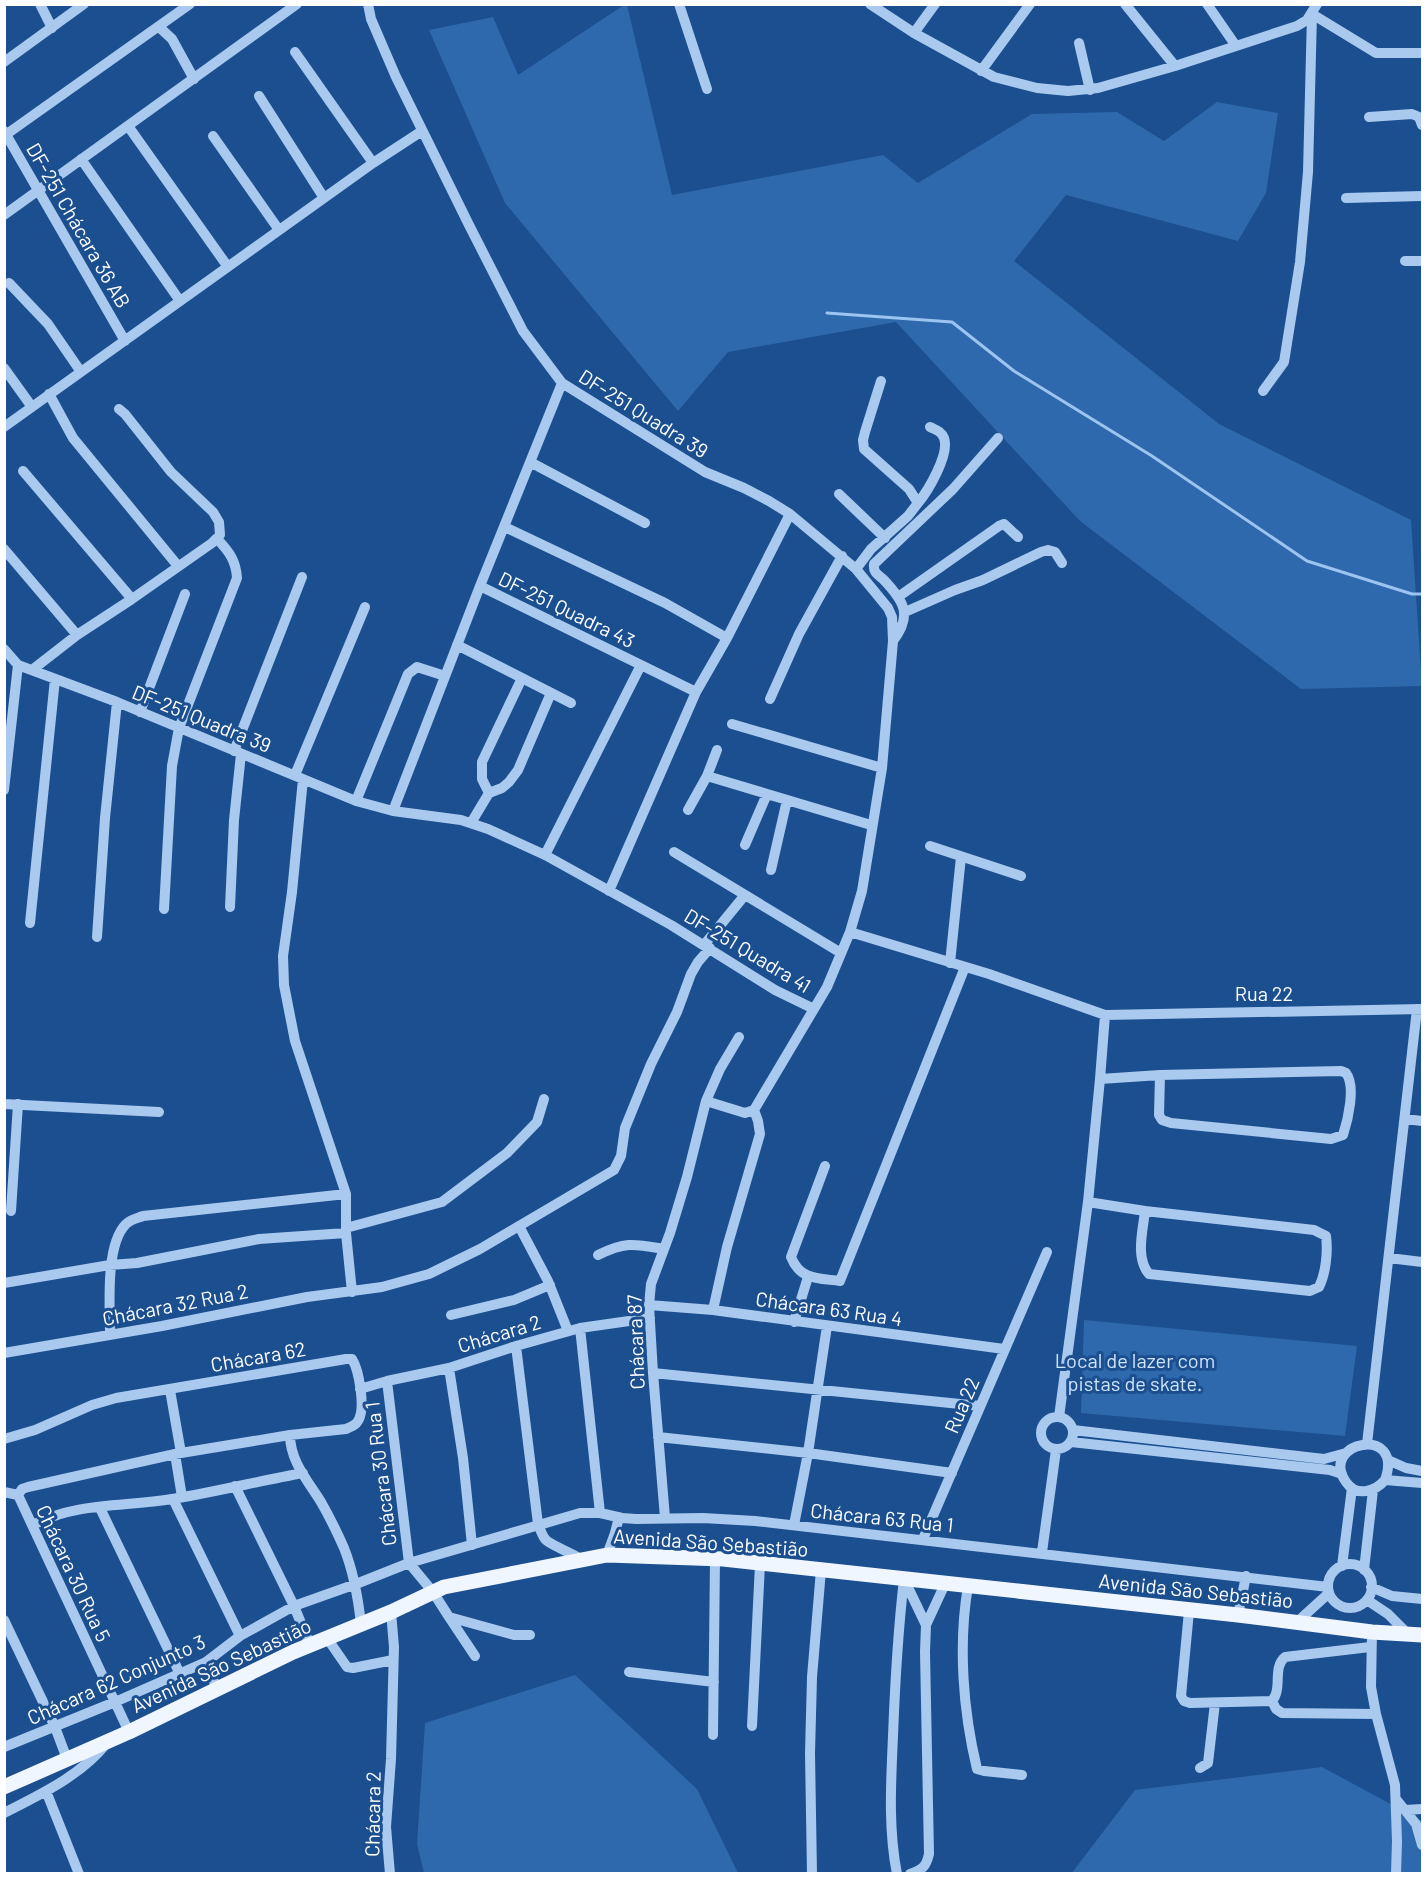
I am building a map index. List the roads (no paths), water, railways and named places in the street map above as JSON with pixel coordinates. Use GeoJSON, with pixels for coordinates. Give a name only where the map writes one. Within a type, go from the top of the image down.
{"type":"FeatureCollection","features":[{"type":"Feature","properties":{"kind":"main road","name":"Avenida São Sebastião"},"geometry":{"type":"LineString","coordinates":[[4,1787],[129,1732],[309,1645],[391,1612],[444,1587],[607,1555],[715,1559],[1238,1616],[1296,1623],[1371,1640],[1415,1635]]}},
{"type":"Feature","properties":{"kind":"street"},"geometry":{"type":"LineString","coordinates":[[40,4],[52,28]]}},
{"type":"Feature","properties":{"kind":"street"},"geometry":{"type":"LineString","coordinates":[[6,59],[84,4]]}},
{"type":"Feature","properties":{"kind":"street","name":"DF-251 Chácara 36 AB"},"geometry":{"type":"LineString","coordinates":[[125,340],[5,134],[190,4]]}},
{"type":"Feature","properties":{"kind":"street"},"geometry":{"type":"LineString","coordinates":[[4,215],[297,4]]}},
{"type":"Feature","properties":{"kind":"street","name":"DF-251 Quadra 39"},"geometry":{"type":"LineString","coordinates":[[368,4],[371,19],[384,50],[422,131],[524,331],[562,383],[705,472],[744,488],[790,514],[856,569],[888,608],[892,617],[893,641],[882,768],[871,825]]}},
{"type":"Feature","properties":{"kind":"street"},"geometry":{"type":"LineString","coordinates":[[679,4],[707,89]]}},
{"type":"Feature","properties":{"kind":"street"},"geometry":{"type":"LineString","coordinates":[[914,33],[935,4]]}},
{"type":"Feature","properties":{"kind":"street"},"geometry":{"type":"LineString","coordinates":[[981,71],[1030,4]]}},
{"type":"Feature","properties":{"kind":"street"},"geometry":{"type":"LineString","coordinates":[[1125,4],[1175,66]]}},
{"type":"Feature","properties":{"kind":"street"},"geometry":{"type":"LineString","coordinates":[[1207,4],[1236,46]]}},
{"type":"Feature","properties":{"kind":"street"},"geometry":{"type":"LineString","coordinates":[[876,6],[914,33],[981,71],[1015,84],[1068,91],[1090,90],[1175,66],[1297,26],[1314,9]]}},
{"type":"Feature","properties":{"kind":"street"},"geometry":{"type":"LineString","coordinates":[[1314,9],[1376,53],[1422,53]]}},
{"type":"Feature","properties":{"kind":"street"},"geometry":{"type":"LineString","coordinates":[[1263,391],[1284,362],[1300,262],[1308,172],[1314,9]]}},
{"type":"Feature","properties":{"kind":"street"},"geometry":{"type":"LineString","coordinates":[[159,27],[172,39],[194,79]]}},
{"type":"Feature","properties":{"kind":"street"},"geometry":{"type":"LineString","coordinates":[[1079,43],[1090,90]]}},
{"type":"Feature","properties":{"kind":"street"},"geometry":{"type":"LineString","coordinates":[[295,52],[373,163]]}},
{"type":"Feature","properties":{"kind":"street"},"geometry":{"type":"LineString","coordinates":[[259,96],[324,198]]}},
{"type":"Feature","properties":{"kind":"street"},"geometry":{"type":"LineString","coordinates":[[1369,117],[1412,114],[1419,117],[1422,125]]}},
{"type":"Feature","properties":{"kind":"street"},"geometry":{"type":"LineString","coordinates":[[128,126],[228,267]]}},
{"type":"Feature","properties":{"kind":"street"},"geometry":{"type":"LineString","coordinates":[[4,427],[373,163],[422,131]]}},
{"type":"Feature","properties":{"kind":"street"},"geometry":{"type":"LineString","coordinates":[[213,136],[279,231]]}},
{"type":"Feature","properties":{"kind":"street"},"geometry":{"type":"LineString","coordinates":[[81,159],[180,301]]}},
{"type":"Feature","properties":{"kind":"street"},"geometry":{"type":"LineString","coordinates":[[1346,198],[1422,196]]}},
{"type":"Feature","properties":{"kind":"street"},"geometry":{"type":"LineString","coordinates":[[1405,261],[1422,261]]}},
{"type":"Feature","properties":{"kind":"street"},"geometry":{"type":"LineString","coordinates":[[9,283],[48,324],[81,372]]}},
{"type":"Feature","properties":{"kind":"street"},"geometry":{"type":"LineString","coordinates":[[4,368],[32,407]]}},
{"type":"Feature","properties":{"kind":"street"},"geometry":{"type":"LineString","coordinates":[[881,381],[863,440],[864,449],[909,489],[918,503]]}},
{"type":"Feature","properties":{"kind":"street","name":"DF-251 Quadra 43"},"geometry":{"type":"LineString","coordinates":[[562,383],[480,586],[696,692]]}},
{"type":"Feature","properties":{"kind":"street"},"geometry":{"type":"LineString","coordinates":[[49,394],[73,438],[178,566]]}},
{"type":"Feature","properties":{"kind":"street"},"geometry":{"type":"LineString","coordinates":[[32,670],[77,635],[217,539],[221,529],[213,512],[171,472],[134,424],[119,409]]}},
{"type":"Feature","properties":{"kind":"street"},"geometry":{"type":"LineString","coordinates":[[856,569],[871,549],[909,516],[928,490],[946,448],[945,439],[940,431],[930,427]]}},
{"type":"Feature","properties":{"kind":"street"},"geometry":{"type":"LineString","coordinates":[[893,641],[903,624],[905,612],[898,597],[875,573],[874,564],[953,489],[998,438]]}},
{"type":"Feature","properties":{"kind":"street"},"geometry":{"type":"LineString","coordinates":[[530,462],[645,523]]}},
{"type":"Feature","properties":{"kind":"street"},"geometry":{"type":"LineString","coordinates":[[23,471],[132,599]]}},
{"type":"Feature","properties":{"kind":"street"},"geometry":{"type":"LineString","coordinates":[[838,494],[885,538]]}},
{"type":"Feature","properties":{"kind":"street"},"geometry":{"type":"LineString","coordinates":[[609,891],[696,692],[727,638],[790,514]]}},
{"type":"Feature","properties":{"kind":"street"},"geometry":{"type":"LineString","coordinates":[[898,597],[999,526],[1004,524],[1018,537]]}},
{"type":"Feature","properties":{"kind":"street"},"geometry":{"type":"LineString","coordinates":[[505,527],[665,603],[727,638]]}},
{"type":"Feature","properties":{"kind":"street"},"geometry":{"type":"LineString","coordinates":[[164,909],[172,766],[179,728],[237,578],[233,557],[217,539]]}},
{"type":"Feature","properties":{"kind":"street"},"geometry":{"type":"LineString","coordinates":[[4,549],[77,635]]}},
{"type":"Feature","properties":{"kind":"street"},"geometry":{"type":"LineString","coordinates":[[905,612],[983,580],[1041,552],[1048,550],[1055,552],[1062,562]]}},
{"type":"Feature","properties":{"kind":"street"},"geometry":{"type":"LineString","coordinates":[[771,699],[799,634],[842,556]]}},
{"type":"Feature","properties":{"kind":"street"},"geometry":{"type":"LineString","coordinates":[[230,907],[237,752],[302,577]]}},
{"type":"Feature","properties":{"kind":"street"},"geometry":{"type":"LineString","coordinates":[[393,811],[480,586]]}},
{"type":"Feature","properties":{"kind":"street"},"geometry":{"type":"LineString","coordinates":[[140,712],[185,594]]}},
{"type":"Feature","properties":{"kind":"street"},"geometry":{"type":"LineString","coordinates":[[352,1292],[346,1231],[346,1194],[295,1041],[284,985],[283,956],[292,892],[299,777],[365,607]]}},
{"type":"Feature","properties":{"kind":"street"},"geometry":{"type":"LineString","coordinates":[[457,645],[571,703]]}},
{"type":"Feature","properties":{"kind":"street","name":"DF-251 Quadra 39"},"geometry":{"type":"LineString","coordinates":[[4,649],[18,665],[117,702],[356,801],[393,811]]}},
{"type":"Feature","properties":{"kind":"street"},"geometry":{"type":"LineString","coordinates":[[4,790],[10,679],[18,665]]}},
{"type":"Feature","properties":{"kind":"street"},"geometry":{"type":"LineString","coordinates":[[545,855],[641,665]]}},
{"type":"Feature","properties":{"kind":"street"},"geometry":{"type":"LineString","coordinates":[[356,801],[408,674],[417,668],[445,676]]}},
{"type":"Feature","properties":{"kind":"street"},"geometry":{"type":"LineString","coordinates":[[489,794],[482,779],[482,762],[522,678]]}},
{"type":"Feature","properties":{"kind":"street"},"geometry":{"type":"LineString","coordinates":[[30,923],[55,679]]}},
{"type":"Feature","properties":{"kind":"street"},"geometry":{"type":"LineString","coordinates":[[471,823],[489,794],[502,788],[518,770],[550,693]]}},
{"type":"Feature","properties":{"kind":"street"},"geometry":{"type":"LineString","coordinates":[[97,937],[105,818],[117,702]]}},
{"type":"Feature","properties":{"kind":"street"},"geometry":{"type":"LineString","coordinates":[[732,724],[882,768]]}},
{"type":"Feature","properties":{"kind":"street"},"geometry":{"type":"LineString","coordinates":[[688,810],[707,776],[717,750]]}},
{"type":"Feature","properties":{"kind":"street"},"geometry":{"type":"LineString","coordinates":[[707,776],[871,825]]}},
{"type":"Feature","properties":{"kind":"street"},"geometry":{"type":"LineString","coordinates":[[744,845],[767,794]]}},
{"type":"Feature","properties":{"kind":"street"},"geometry":{"type":"LineString","coordinates":[[771,870],[787,800]]}},
{"type":"Feature","properties":{"kind":"street","name":"DF-251 Quadra 41"},"geometry":{"type":"LineString","coordinates":[[393,811],[471,823],[545,855],[707,947],[774,990],[814,1009],[850,932],[867,865],[871,825]]}},
{"type":"Feature","properties":{"kind":"street"},"geometry":{"type":"LineString","coordinates":[[930,846],[1021,876]]}},
{"type":"Feature","properties":{"kind":"street"},"geometry":{"type":"LineString","coordinates":[[674,852],[841,953]]}},
{"type":"Feature","properties":{"kind":"street"},"geometry":{"type":"LineString","coordinates":[[950,963],[961,857]]}},
{"type":"Feature","properties":{"kind":"street","name":"Chácara 32 Rua 2"},"geometry":{"type":"LineString","coordinates":[[4,1353],[307,1297],[382,1287],[429,1274],[480,1249],[614,1170],[621,1155],[626,1128],[651,1064],[677,1012],[691,974],[707,947],[745,895]]}},
{"type":"Feature","properties":{"kind":"street"},"geometry":{"type":"LineString","coordinates":[[850,932],[965,967],[1105,1015],[1088,1202],[1059,1417]]}},
{"type":"Feature","properties":{"kind":"street"},"geometry":{"type":"LineString","coordinates":[[825,1166],[791,1257],[795,1268],[808,1277],[840,1281],[965,967]]}},
{"type":"Feature","properties":{"kind":"street"},"geometry":{"type":"LineString","coordinates":[[706,1101],[745,1113],[754,1110],[814,1009]]}},
{"type":"Feature","properties":{"kind":"street"},"geometry":{"type":"LineString","coordinates":[[1366,1444],[1420,1009]]}},
{"type":"Feature","properties":{"kind":"street","name":"Rua 22"},"geometry":{"type":"LineString","coordinates":[[1105,1015],[1420,1009]]}},
{"type":"Feature","properties":{"kind":"street","name":"Chácara 87"},"geometry":{"type":"LineString","coordinates":[[665,1518],[653,1373],[649,1305],[651,1284],[687,1177],[706,1101],[720,1069],[739,1037]]}},
{"type":"Feature","properties":{"kind":"street"},"geometry":{"type":"LineString","coordinates":[[1100,1079],[1160,1075],[1341,1071],[1346,1072],[1351,1084],[1346,1124],[1342,1135],[1331,1139],[1171,1123],[1162,1120],[1159,1115],[1160,1075]]}},
{"type":"Feature","properties":{"kind":"street"},"geometry":{"type":"LineString","coordinates":[[4,1283],[110,1265],[137,1263],[259,1239],[346,1231],[442,1202],[514,1146],[537,1122],[544,1099]]}},
{"type":"Feature","properties":{"kind":"street"},"geometry":{"type":"LineString","coordinates":[[4,1104],[159,1112]]}},
{"type":"Feature","properties":{"kind":"street"},"geometry":{"type":"LineString","coordinates":[[11,1211],[18,1104]]}},
{"type":"Feature","properties":{"kind":"street"},"geometry":{"type":"LineString","coordinates":[[713,1310],[727,1247],[760,1134],[754,1110]]}},
{"type":"Feature","properties":{"kind":"street"},"geometry":{"type":"LineString","coordinates":[[1405,1119],[1422,1121]]}},
{"type":"Feature","properties":{"kind":"street"},"geometry":{"type":"LineString","coordinates":[[110,1335],[110,1265],[118,1234],[127,1223],[143,1216],[346,1194]]}},
{"type":"Feature","properties":{"kind":"street"},"geometry":{"type":"LineString","coordinates":[[1088,1202],[1145,1211],[1314,1230],[1326,1236],[1323,1280],[1319,1287],[1310,1291],[1149,1274],[1141,1259],[1145,1211]]}},
{"type":"Feature","properties":{"kind":"street"},"geometry":{"type":"LineString","coordinates":[[519,1226],[550,1285],[568,1331]]}},
{"type":"Feature","properties":{"kind":"street"},"geometry":{"type":"LineString","coordinates":[[598,1255],[615,1246],[633,1243],[664,1249]]}},
{"type":"Feature","properties":{"kind":"street","name":"Rua 22"},"geometry":{"type":"LineString","coordinates":[[923,1539],[1047,1252]]}},
{"type":"Feature","properties":{"kind":"street"},"geometry":{"type":"LineString","coordinates":[[1389,1258],[1422,1262]]}},
{"type":"Feature","properties":{"kind":"street"},"geometry":{"type":"LineString","coordinates":[[794,1322],[808,1277]]}},
{"type":"Feature","properties":{"kind":"street"},"geometry":{"type":"LineString","coordinates":[[451,1315],[514,1300],[550,1285]]}},
{"type":"Feature","properties":{"kind":"street","name":"Chácara 63 Rua 4"},"geometry":{"type":"LineString","coordinates":[[649,1305],[713,1310],[1004,1349]]}},
{"type":"Feature","properties":{"kind":"street","name":"Chácara 2"},"geometry":{"type":"LineString","coordinates":[[360,1389],[449,1368],[580,1328],[650,1318]]}},
{"type":"Feature","properties":{"kind":"street","name":"Chácara 63 Rua 1"},"geometry":{"type":"LineString","coordinates":[[826,1326],[808,1453],[794,1525],[1246,1576],[1328,1590]]}},
{"type":"Feature","properties":{"kind":"street"},"geometry":{"type":"LineString","coordinates":[[580,1328],[600,1513]]}},
{"type":"Feature","properties":{"kind":"street"},"geometry":{"type":"LineString","coordinates":[[516,1346],[538,1524],[544,1538],[550,1543],[581,1559]]}},
{"type":"Feature","properties":{"kind":"street","name":"Chácara 62"},"geometry":{"type":"LineString","coordinates":[[4,1439],[35,1430],[92,1405],[108,1401],[352,1359],[360,1389]]}},
{"type":"Feature","properties":{"kind":"street"},"geometry":{"type":"LineString","coordinates":[[449,1368],[463,1458],[472,1545]]}},
{"type":"Feature","properties":{"kind":"street"},"geometry":{"type":"LineString","coordinates":[[653,1373],[980,1406]]}},
{"type":"Feature","properties":{"kind":"street","name":"Chácara 30 Rua 1"},"geometry":{"type":"LineString","coordinates":[[387,1381],[409,1563]]}},
{"type":"Feature","properties":{"kind":"street"},"geometry":{"type":"LineString","coordinates":[[4,1492],[18,1494],[22,1489],[28,1487],[178,1454],[291,1435],[346,1429],[354,1426],[360,1418],[360,1389]]}},
{"type":"Feature","properties":{"kind":"street"},"geometry":{"type":"LineString","coordinates":[[170,1390],[178,1454],[177,1498],[240,1636]]}},
{"type":"Feature","properties":{"kind":"street"},"geometry":{"type":"LineString","coordinates":[[1059,1417],[1070,1424],[1073,1430],[1071,1442],[1065,1448],[1056,1450],[1048,1448],[1042,1441],[1040,1432],[1043,1424],[1050,1418],[1059,1417]]}},
{"type":"Feature","properties":{"kind":"street"},"geometry":{"type":"LineString","coordinates":[[1073,1430],[1324,1460],[1346,1453],[1355,1446],[1366,1444],[1376,1446],[1388,1460],[1389,1470],[1385,1480],[1373,1490],[1362,1492],[1352,1488],[1342,1474],[1346,1453]]}},
{"type":"Feature","properties":{"kind":"street"},"geometry":{"type":"LineString","coordinates":[[291,1435],[295,1459],[324,1507],[356,1584],[361,1624]]}},
{"type":"Feature","properties":{"kind":"street"},"geometry":{"type":"LineString","coordinates":[[658,1437],[808,1453],[952,1473]]}},
{"type":"Feature","properties":{"kind":"street"},"geometry":{"type":"LineString","coordinates":[[1071,1442],[1330,1470],[1342,1474]]}},
{"type":"Feature","properties":{"kind":"street"},"geometry":{"type":"LineString","coordinates":[[1042,1552],[1056,1450]]}},
{"type":"Feature","properties":{"kind":"street"},"geometry":{"type":"LineString","coordinates":[[1388,1460],[1406,1468],[1422,1471]]}},
{"type":"Feature","properties":{"kind":"street"},"geometry":{"type":"LineString","coordinates":[[33,1525],[65,1512],[177,1498],[303,1473]]}},
{"type":"Feature","properties":{"kind":"street"},"geometry":{"type":"LineString","coordinates":[[1385,1480],[1422,1483]]}},
{"type":"Feature","properties":{"kind":"street"},"geometry":{"type":"LineString","coordinates":[[236,1486],[294,1606],[309,1645]]}},
{"type":"Feature","properties":{"kind":"street"},"geometry":{"type":"LineString","coordinates":[[1342,1566],[1352,1488]]}},
{"type":"Feature","properties":{"kind":"street"},"geometry":{"type":"LineString","coordinates":[[1364,1570],[1373,1490]]}},
{"type":"Feature","properties":{"kind":"street","name":"Chácara 30 Rua 5"},"geometry":{"type":"LineString","coordinates":[[18,1494],[129,1732]]}},
{"type":"Feature","properties":{"kind":"street"},"geometry":{"type":"LineString","coordinates":[[100,1508],[180,1674]]}},
{"type":"Feature","properties":{"kind":"street","name":"Chácara 62 Conjunto 3"},"geometry":{"type":"LineString","coordinates":[[4,1747],[116,1702],[206,1662],[240,1636],[294,1606],[409,1563],[538,1524],[580,1513],[600,1513],[619,1517],[703,1518],[794,1525]]}},
{"type":"Feature","properties":{"kind":"street"},"geometry":{"type":"LineString","coordinates":[[607,1555],[619,1517]]}},
{"type":"Feature","properties":{"kind":"street"},"geometry":{"type":"LineString","coordinates":[[713,1735],[715,1559]]}},
{"type":"Feature","properties":{"kind":"street"},"geometry":{"type":"LineString","coordinates":[[409,1563],[433,1592],[475,1656]]}},
{"type":"Feature","properties":{"kind":"street"},"geometry":{"type":"LineString","coordinates":[[752,1726],[760,1564]]}},
{"type":"Feature","properties":{"kind":"street"},"geometry":{"type":"LineString","coordinates":[[1353,1565],[1364,1570],[1370,1578],[1371,1587],[1367,1599],[1356,1607],[1343,1607],[1332,1599],[1328,1590],[1329,1578],[1334,1571],[1342,1566],[1353,1565]]}},
{"type":"Feature","properties":{"kind":"street"},"geometry":{"type":"LineString","coordinates":[[812,1874],[810,1753],[812,1677],[821,1570]]}},
{"type":"Feature","properties":{"kind":"street"},"geometry":{"type":"LineString","coordinates":[[1238,1616],[1246,1576]]}},
{"type":"Feature","properties":{"kind":"street"},"geometry":{"type":"LineString","coordinates":[[904,1579],[926,1625]]}},
{"type":"Feature","properties":{"kind":"street"},"geometry":{"type":"LineString","coordinates":[[897,1874],[892,1850],[890,1793],[897,1635],[904,1579]]}},
{"type":"Feature","properties":{"kind":"street"},"geometry":{"type":"LineString","coordinates":[[910,1874],[927,1865],[929,1854],[926,1625],[945,1584]]}},
{"type":"Feature","properties":{"kind":"street"},"geometry":{"type":"LineString","coordinates":[[968,1586],[964,1633],[965,1701],[977,1769],[1022,1774]]}},
{"type":"Feature","properties":{"kind":"street"},"geometry":{"type":"LineString","coordinates":[[1371,1587],[1392,1596],[1422,1599]]}},
{"type":"Feature","properties":{"kind":"street"},"geometry":{"type":"LineString","coordinates":[[1296,1623],[1328,1590]]}},
{"type":"Feature","properties":{"kind":"street"},"geometry":{"type":"LineString","coordinates":[[1367,1599],[1415,1635]]}},
{"type":"Feature","properties":{"kind":"street"},"geometry":{"type":"LineString","coordinates":[[1189,1611],[1181,1696],[1184,1701],[1190,1703],[1272,1701]]}},
{"type":"Feature","properties":{"kind":"street","name":"Chácara 2"},"geometry":{"type":"LineString","coordinates":[[390,1874],[386,1827],[391,1759],[393,1660],[391,1612]]}},
{"type":"Feature","properties":{"kind":"street"},"geometry":{"type":"LineString","coordinates":[[449,1617],[514,1635],[530,1635]]}},
{"type":"Feature","properties":{"kind":"street"},"geometry":{"type":"LineString","coordinates":[[4,1620],[55,1727],[67,1759]]}},
{"type":"Feature","properties":{"kind":"street"},"geometry":{"type":"LineString","coordinates":[[327,1638],[347,1667],[393,1660]]}},
{"type":"Feature","properties":{"kind":"street"},"geometry":{"type":"LineString","coordinates":[[1272,1701],[1277,1691],[1280,1663],[1285,1656],[1371,1640],[1371,1687],[1392,1773],[1395,1799],[1396,1874]]}},
{"type":"Feature","properties":{"kind":"street"},"geometry":{"type":"LineString","coordinates":[[206,1662],[217,1689]]}},
{"type":"Feature","properties":{"kind":"street"},"geometry":{"type":"LineString","coordinates":[[629,1672],[714,1682]]}},
{"type":"Feature","properties":{"kind":"street"},"geometry":{"type":"LineString","coordinates":[[1272,1701],[1276,1709],[1282,1713],[1376,1714]]}},
{"type":"Feature","properties":{"kind":"street"},"geometry":{"type":"LineString","coordinates":[[1200,1768],[1208,1763],[1215,1703]]}},
{"type":"Feature","properties":{"kind":"street"},"geometry":{"type":"LineString","coordinates":[[4,1813],[46,1791],[90,1762],[108,1741]]}},
{"type":"Feature","properties":{"kind":"street"},"geometry":{"type":"LineString","coordinates":[[52,1766],[58,1783]]}},
{"type":"Feature","properties":{"kind":"street"},"geometry":{"type":"LineString","coordinates":[[46,1791],[78,1874]]}},
{"type":"Feature","properties":{"kind":"street"},"geometry":{"type":"LineString","coordinates":[[1395,1799],[1416,1824],[1422,1845]]}},
{"type":"Feature","properties":{"kind":"street"},"geometry":{"type":"LineString","coordinates":[[1405,1810],[1422,1809]]}},
{"type":"Feature","properties":{"kind":"waterway"},"geometry":{"type":"LineString","coordinates":[[827,313],[952,322],[1014,371],[1152,456],[1307,561],[1412,594],[1422,594]]}},
{"type":"Feature","properties":{"kind":"park label","name":"Local de lazer com pistas de skate."},"geometry":{"type":"Point","coordinates":[1135,1372]}}]}
